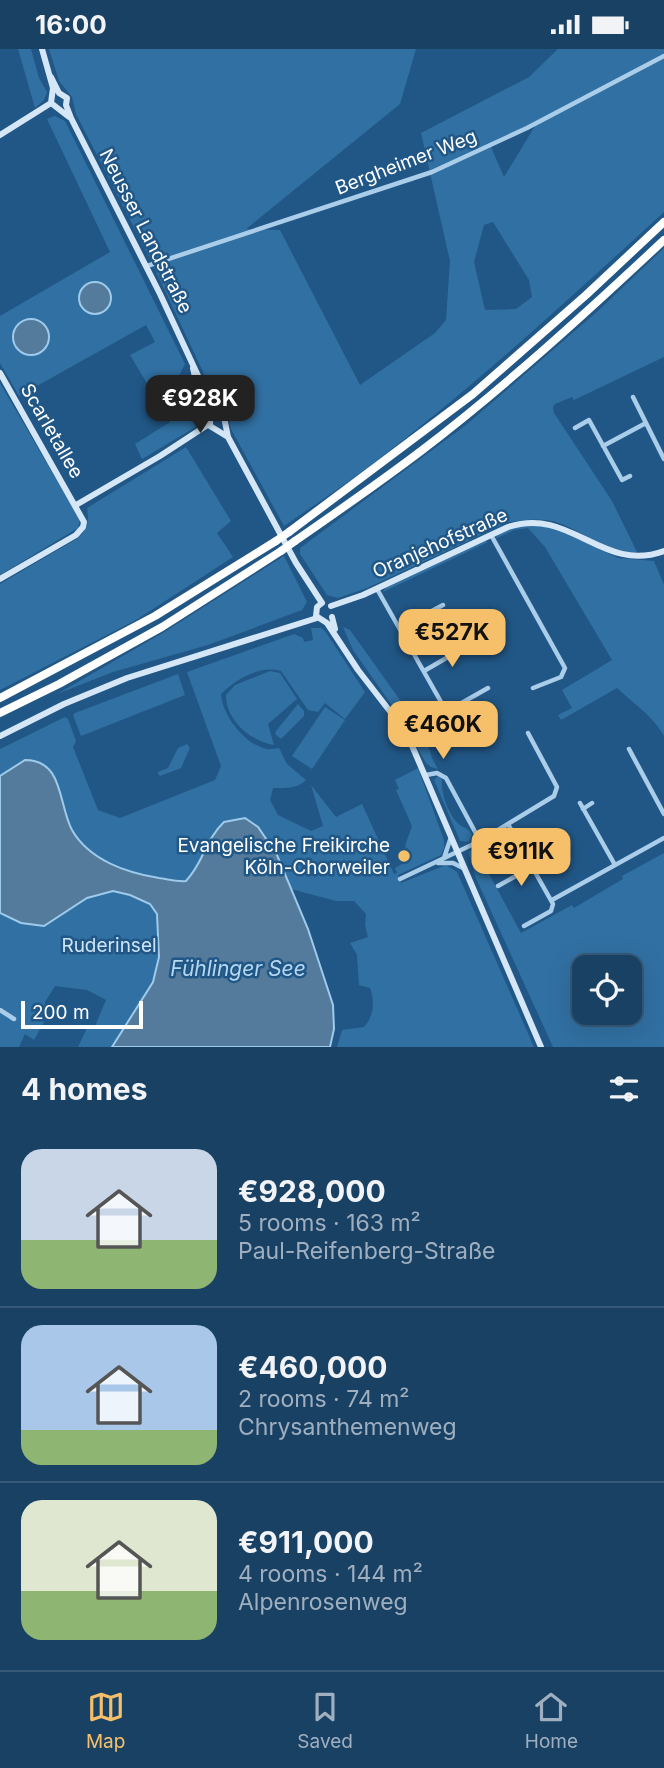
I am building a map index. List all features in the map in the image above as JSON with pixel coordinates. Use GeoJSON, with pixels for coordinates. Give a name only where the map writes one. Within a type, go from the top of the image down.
{"type":"FeatureCollection","features":[{"type":"Feature","properties":{"kind":"highway"},"geometry":{"type":"LineString","coordinates":[[0,698],[167,609],[289,532],[473,394],[664,222]]}},
{"type":"Feature","properties":{"kind":"highway"},"geometry":{"type":"LineString","coordinates":[[0,713],[162,627],[281,551],[422,450],[488,398],[664,240]]}},
{"type":"Feature","properties":{"kind":"street","name":"Neusser Landstraße"},"geometry":{"type":"LineString","coordinates":[[43,49],[57,94],[67,98],[58,106],[71,118],[147,266],[191,359],[215,423],[228,436],[311,589],[319,612],[358,670],[399,723],[426,775],[541,1047]]}},
{"type":"Feature","properties":{"kind":"street","name":"Bergheimer Weg"},"geometry":{"type":"LineString","coordinates":[[147,266],[432,172],[527,128],[664,56]]}},
{"type":"Feature","properties":{"kind":"street"},"geometry":{"type":"LineString","coordinates":[[0,135],[37,114],[58,106],[57,94]]}},
{"type":"Feature","properties":{"kind":"street","name":"Scarletallee"},"geometry":{"type":"LineString","coordinates":[[0,373],[76,505]]}},
{"type":"Feature","properties":{"kind":"street"},"geometry":{"type":"LineString","coordinates":[[633,397],[664,459]]}},
{"type":"Feature","properties":{"kind":"street"},"geometry":{"type":"LineString","coordinates":[[575,428],[589,420],[622,480],[630,476]]}},
{"type":"Feature","properties":{"kind":"street"},"geometry":{"type":"LineString","coordinates":[[0,579],[80,532],[84,522],[76,505],[215,423]]}},
{"type":"Feature","properties":{"kind":"street"},"geometry":{"type":"LineString","coordinates":[[603,446],[646,423]]}},
{"type":"Feature","properties":{"kind":"street","name":"Oranjehofstraße"},"geometry":{"type":"LineString","coordinates":[[319,612],[332,611],[349,600],[521,523],[544,522],[625,555],[645,556],[664,551]]}},
{"type":"Feature","properties":{"kind":"street"},"geometry":{"type":"LineString","coordinates":[[491,535],[565,668],[561,677],[533,688]]}},
{"type":"Feature","properties":{"kind":"street"},"geometry":{"type":"LineString","coordinates":[[377,589],[448,709],[488,688]]}},
{"type":"Feature","properties":{"kind":"street"},"geometry":{"type":"LineString","coordinates":[[400,628],[443,605]]}},
{"type":"Feature","properties":{"kind":"street","name":"Neusser Landstraße"},"geometry":{"type":"LineString","coordinates":[[332,611],[338,638]]}},
{"type":"Feature","properties":{"kind":"street"},"geometry":{"type":"LineString","coordinates":[[0,736],[64,704],[127,678],[293,625],[319,612],[332,611]]}},
{"type":"Feature","properties":{"kind":"street"},"geometry":{"type":"LineString","coordinates":[[424,671],[467,646]]}},
{"type":"Feature","properties":{"kind":"street"},"geometry":{"type":"LineString","coordinates":[[400,879],[458,853],[552,798],[557,790],[528,733]]}},
{"type":"Feature","properties":{"kind":"street"},"geometry":{"type":"LineString","coordinates":[[629,749],[664,814]]}},
{"type":"Feature","properties":{"kind":"street"},"geometry":{"type":"LineString","coordinates":[[426,775],[437,773],[446,778],[480,841]]}},
{"type":"Feature","properties":{"kind":"street"},"geometry":{"type":"LineString","coordinates":[[580,803],[615,865]]}},
{"type":"Feature","properties":{"kind":"street"},"geometry":{"type":"LineString","coordinates":[[583,809],[592,803]]}},
{"type":"Feature","properties":{"kind":"street"},"geometry":{"type":"LineString","coordinates":[[508,824],[552,900],[551,911],[524,926]]}},
{"type":"Feature","properties":{"kind":"street"},"geometry":{"type":"LineString","coordinates":[[444,859],[451,837]]}},
{"type":"Feature","properties":{"kind":"street"},"geometry":{"type":"LineString","coordinates":[[552,900],[664,838]]}},
{"type":"Feature","properties":{"kind":"street"},"geometry":{"type":"LineString","coordinates":[[434,864],[453,863],[465,869]]}},
{"type":"Feature","properties":{"kind":"street"},"geometry":{"type":"LineString","coordinates":[[498,887],[532,867]]}},
{"type":"Feature","properties":{"kind":"street"},"geometry":{"type":"LineString","coordinates":[[0,1010],[14,1019]]}},
{"type":"Feature","properties":{"kind":"green space"},"geometry":{"type":"Polygon","coordinates":[[[18,49],[31,49],[39,78],[47,92],[44,100],[35,108],[18,49]]]}},
{"type":"Feature","properties":{"kind":"green space"},"geometry":{"type":"Polygon","coordinates":[[[49,49],[416,49],[400,104],[246,229],[280,230],[360,385],[435,333],[446,320],[450,261],[421,133],[529,77],[558,49],[664,49],[664,212],[441,410],[363,471],[284,526],[231,429],[228,415],[220,408],[151,261],[76,114],[72,97],[59,81],[49,49]],[[535,126],[491,147],[504,177],[535,126]],[[493,222],[484,225],[474,262],[485,310],[516,309],[532,297],[529,280],[493,222]]]}},
{"type":"Feature","properties":{"kind":"green space"},"geometry":{"type":"Polygon","coordinates":[[[55,116],[65,121],[185,364],[176,382],[199,425],[142,459],[135,444],[170,422],[130,355],[155,342],[146,325],[19,396],[0,363],[0,316],[110,252],[47,119],[55,116]],[[107,287],[86,311],[96,314],[109,307],[111,297],[107,287]]]}},
{"type":"Feature","properties":{"kind":"green space"},"geometry":{"type":"Polygon","coordinates":[[[664,248],[664,357],[574,400],[572,397],[553,407],[554,413],[612,501],[637,552],[617,550],[553,521],[509,522],[367,588],[338,598],[327,595],[300,554],[300,548],[466,425],[599,310],[664,248]]]}},
{"type":"Feature","properties":{"kind":"green space"},"geometry":{"type":"Polygon","coordinates":[[[0,383],[80,520],[78,528],[0,575],[0,383]]]}},
{"type":"Feature","properties":{"kind":"green space"},"geometry":{"type":"Polygon","coordinates":[[[186,447],[231,521],[217,533],[233,557],[136,620],[0,690],[0,584],[78,538],[87,525],[87,508],[186,447]]]}},
{"type":"Feature","properties":{"kind":"green space"},"geometry":{"type":"Polygon","coordinates":[[[541,525],[570,535],[618,558],[654,561],[664,585],[664,736],[649,716],[617,688],[561,720],[558,715],[572,708],[562,690],[612,660],[545,547],[528,528],[514,530],[495,539],[509,529],[541,525]]]}},
{"type":"Feature","properties":{"kind":"green space"},"geometry":{"type":"Polygon","coordinates":[[[488,542],[383,592],[386,587],[488,542]]]}},
{"type":"Feature","properties":{"kind":"green space"},"geometry":{"type":"Polygon","coordinates":[[[284,556],[307,602],[302,610],[208,645],[113,672],[57,694],[166,631],[284,556]]]}},
{"type":"Feature","properties":{"kind":"green space"},"geometry":{"type":"Polygon","coordinates":[[[343,627],[350,630],[425,735],[438,769],[426,763],[398,714],[353,650],[343,627]]]}},
{"type":"Feature","properties":{"kind":"green space"},"geometry":{"type":"Polygon","coordinates":[[[311,628],[325,631],[365,692],[345,719],[325,703],[318,712],[308,710],[281,671],[265,670],[249,675],[221,694],[222,702],[236,728],[259,746],[279,748],[287,764],[306,780],[295,786],[273,788],[270,800],[278,815],[311,831],[323,826],[311,785],[336,817],[362,804],[394,874],[397,873],[395,868],[410,859],[405,846],[412,826],[396,790],[399,789],[395,780],[418,768],[444,840],[444,848],[441,855],[398,875],[401,883],[446,865],[457,872],[534,1047],[337,1047],[342,1030],[364,1027],[373,1008],[370,988],[359,985],[357,955],[350,943],[368,937],[366,914],[354,901],[336,901],[291,889],[277,855],[258,827],[208,841],[197,869],[186,881],[138,874],[98,857],[84,846],[71,829],[55,777],[11,768],[0,776],[0,749],[65,717],[76,741],[73,747],[98,810],[120,818],[215,780],[221,766],[187,672],[294,634],[303,638],[304,642],[313,640],[311,628]]]}},
{"type":"Feature","properties":{"kind":"green space"},"geometry":{"type":"Polygon","coordinates":[[[270,671],[280,673],[297,699],[268,724],[274,745],[257,739],[241,728],[230,713],[226,695],[235,685],[270,671]]]}},
{"type":"Feature","properties":{"kind":"green space"},"geometry":{"type":"Polygon","coordinates":[[[178,674],[185,695],[81,736],[73,715],[75,713],[178,674]]]}},
{"type":"Feature","properties":{"kind":"green space"},"geometry":{"type":"Polygon","coordinates":[[[298,704],[304,711],[304,716],[281,739],[275,734],[276,731],[298,704]]]}},
{"type":"Feature","properties":{"kind":"green space"},"geometry":{"type":"Polygon","coordinates":[[[325,707],[345,720],[312,769],[292,756],[325,707]]]}},
{"type":"Feature","properties":{"kind":"green space"},"geometry":{"type":"Polygon","coordinates":[[[187,744],[190,748],[181,768],[160,776],[158,772],[168,768],[178,748],[187,744]]]}},
{"type":"Feature","properties":{"kind":"green space"},"geometry":{"type":"Polygon","coordinates":[[[438,776],[442,779],[444,797],[452,816],[472,835],[469,842],[460,841],[434,780],[438,776]]]}},
{"type":"Feature","properties":{"kind":"green space"},"geometry":{"type":"Polygon","coordinates":[[[472,850],[476,850],[521,933],[572,905],[574,908],[623,879],[622,876],[664,853],[664,1047],[553,1047],[475,876],[468,852],[472,850]]]}},
{"type":"Feature","properties":{"kind":"green space","name":"Ruderinsel"},"geometry":{"type":"Polygon","coordinates":[[[113,891],[149,903],[154,909],[159,929],[159,953],[150,990],[129,1024],[112,1047],[78,1047],[87,1028],[95,1026],[106,1000],[87,990],[55,986],[45,1002],[47,1017],[34,1040],[25,1034],[19,1047],[0,1047],[0,913],[21,923],[43,926],[87,898],[113,891]]]}},
{"type":"Feature","properties":{"kind":"water"},"geometry":{"type":"Polygon","coordinates":[[[95,282],[106,287],[111,298],[106,309],[95,314],[84,309],[79,298],[84,287],[95,282]]]}},
{"type":"Feature","properties":{"kind":"water"},"geometry":{"type":"Polygon","coordinates":[[[31,319],[44,324],[49,337],[44,350],[31,355],[18,350],[13,337],[18,324],[31,319]]]}},
{"type":"Feature","properties":{"kind":"water","name":"Fühlinger See"},"geometry":{"type":"Polygon","coordinates":[[[25,760],[38,762],[47,767],[53,775],[72,830],[79,840],[99,857],[134,873],[186,881],[224,822],[245,818],[258,827],[277,855],[308,929],[333,1005],[334,1029],[330,1047],[112,1047],[153,982],[159,957],[157,914],[150,904],[113,891],[87,898],[44,926],[21,923],[0,913],[0,776],[25,760]]]}},
{"type":"Feature","properties":{"kind":"place","name":"Evangelische Freikirche Köln-Chorweiler"},"geometry":{"type":"Point","coordinates":[404,856]}}]}
